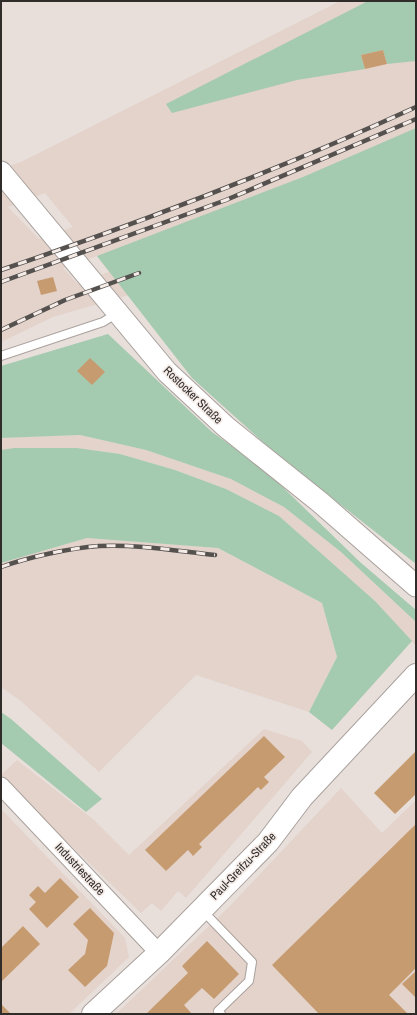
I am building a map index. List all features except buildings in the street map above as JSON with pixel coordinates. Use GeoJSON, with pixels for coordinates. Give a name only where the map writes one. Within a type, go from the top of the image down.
{"type":"FeatureCollection","features":[{"type":"Feature","properties":{"kind":"main road","name":"Paul-Greifzu-Straße"},"geometry":{"type":"LineString","coordinates":[[93,1014],[159,953],[268,842],[306,792],[416,675]]}},
{"type":"Feature","properties":{"kind":"street","name":"Rostocker Straße"},"geometry":{"type":"LineString","coordinates":[[1,172],[167,372],[226,427],[320,503],[416,586]]}},
{"type":"Feature","properties":{"kind":"street","name":"Industriestraße"},"geometry":{"type":"LineString","coordinates":[[1,786],[159,953]]}},
{"type":"Feature","properties":{"kind":"lane"},"geometry":{"type":"LineString","coordinates":[[1,356],[103,322],[118,313]]}},
{"type":"Feature","properties":{"kind":"lane"},"geometry":{"type":"LineString","coordinates":[[201,910],[252,962],[249,981],[218,1011],[221,1014]]}},
{"type":"Feature","properties":{"kind":"shaded area"},"geometry":{"type":"Polygon","coordinates":[[[340,1],[416,1],[416,190],[129,295],[53,317],[1,342],[1,169],[21,162],[340,1]],[[45,193],[8,207],[39,239],[73,227],[45,193]],[[97,256],[63,268],[77,283],[109,272],[97,256]]]}},
{"type":"Feature","properties":{"kind":"shaded area"},"geometry":{"type":"Polygon","coordinates":[[[80,435],[146,450],[231,479],[284,507],[341,552],[416,622],[416,646],[375,601],[279,516],[226,489],[175,470],[120,454],[77,448],[1,450],[1,438],[80,435]]]}},
{"type":"Feature","properties":{"kind":"shaded area"},"geometry":{"type":"Polygon","coordinates":[[[87,538],[218,548],[322,603],[337,657],[309,712],[196,675],[99,772],[21,701],[1,687],[1,563],[87,538]]]}},
{"type":"Feature","properties":{"kind":"shaded area"},"geometry":{"type":"Polygon","coordinates":[[[264,729],[302,741],[312,752],[186,898],[178,891],[161,911],[152,903],[141,913],[1,778],[1,775],[17,760],[94,820],[129,855],[264,729]]]}},
{"type":"Feature","properties":{"kind":"shaded area"},"geometry":{"type":"Polygon","coordinates":[[[341,788],[382,833],[416,800],[416,1014],[116,1014],[230,906],[341,788]]]}},
{"type":"Feature","properties":{"kind":"shaded area"},"geometry":{"type":"Polygon","coordinates":[[[1,809],[125,938],[129,957],[69,1014],[1,1014],[1,809]]]}},
{"type":"Feature","properties":{"kind":"green space"},"geometry":{"type":"Polygon","coordinates":[[[368,1],[416,1],[416,61],[387,64],[383,50],[361,55],[365,69],[297,80],[172,113],[166,104],[368,1]]]}},
{"type":"Feature","properties":{"kind":"green space"},"geometry":{"type":"Polygon","coordinates":[[[416,128],[416,564],[275,453],[192,378],[97,256],[303,177],[416,128]]]}},
{"type":"Feature","properties":{"kind":"green space"},"geometry":{"type":"Polygon","coordinates":[[[108,334],[212,432],[263,468],[360,562],[416,610],[416,622],[341,552],[284,507],[231,479],[146,450],[80,435],[1,438],[1,366],[108,334]]]}},
{"type":"Feature","properties":{"kind":"green space"},"geometry":{"type":"Polygon","coordinates":[[[14,448],[77,448],[120,454],[175,470],[226,489],[279,516],[375,601],[412,641],[332,730],[309,712],[337,657],[322,603],[218,548],[87,538],[1,563],[1,450],[14,448]]]}},
{"type":"Feature","properties":{"kind":"green space"},"geometry":{"type":"Polygon","coordinates":[[[1,712],[11,719],[102,799],[86,812],[1,743],[1,712]]]}},
{"type":"Feature","properties":{"kind":"railway"},"geometry":{"type":"LineString","coordinates":[[1,270],[211,194],[314,152],[416,107]]}},
{"type":"Feature","properties":{"kind":"railway"},"geometry":{"type":"LineString","coordinates":[[1,282],[226,200],[416,119]]}},
{"type":"Feature","properties":{"kind":"railway"},"geometry":{"type":"LineString","coordinates":[[1,330],[65,300],[139,273]]}},
{"type":"Feature","properties":{"kind":"railway"},"geometry":{"type":"LineString","coordinates":[[1,567],[50,554],[99,546],[143,547],[215,555]]}}]}
